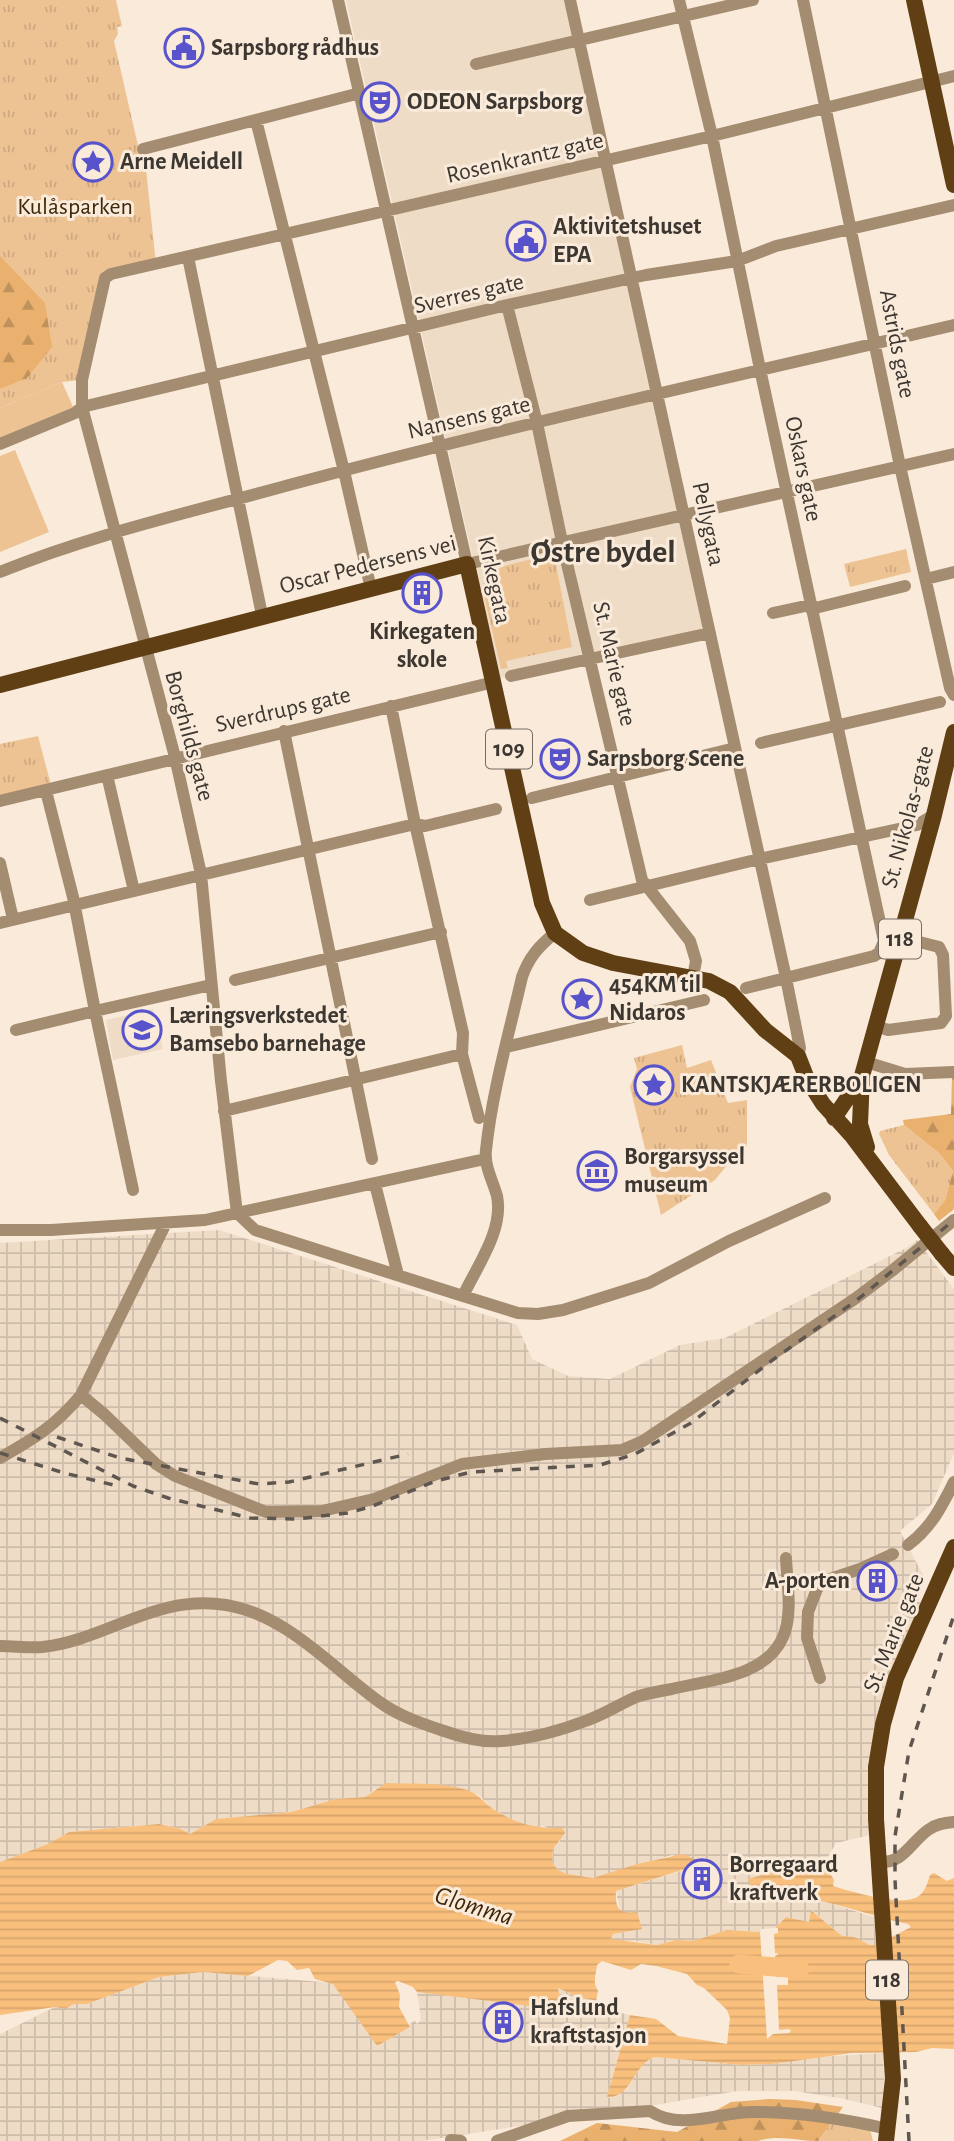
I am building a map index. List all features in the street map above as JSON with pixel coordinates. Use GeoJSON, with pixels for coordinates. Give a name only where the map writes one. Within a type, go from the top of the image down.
{"type":"FeatureCollection","features":[{"type":"Feature","properties":{"kind":"main road"},"geometry":{"type":"LineString","coordinates":[[914,0],[954,185]]}},
{"type":"Feature","properties":{"kind":"main road","name":"Oscar Pedersens vei"},"geometry":{"type":"LineString","coordinates":[[0,685],[467,564]]}},
{"type":"Feature","properties":{"kind":"main road","name":"Kirkegata"},"geometry":{"type":"LineString","coordinates":[[467,564],[542,903],[555,933]]}},
{"type":"Feature","properties":{"kind":"main road","name":"St. Nikolas-gate"},"geometry":{"type":"LineString","coordinates":[[879,1172],[864,1141],[860,1124],[864,1069],[954,732]]}},
{"type":"Feature","properties":{"kind":"main road"},"geometry":{"type":"LineString","coordinates":[[555,933],[570,945],[598,959],[693,977],[709,981],[730,992],[765,1030],[798,1056],[814,1091],[834,1118]]}},
{"type":"Feature","properties":{"kind":"main road","name":"St. Nikolas-gate"},"geometry":{"type":"LineString","coordinates":[[834,1118],[864,1069]]}},
{"type":"Feature","properties":{"kind":"main road","name":"118"},"geometry":{"type":"LineString","coordinates":[[834,1118],[852,1136],[954,1268]]}},
{"type":"Feature","properties":{"kind":"main road","name":"118"},"geometry":{"type":"LineString","coordinates":[[834,1118],[847,1142],[898,1206],[920,1226]]}},
{"type":"Feature","properties":{"kind":"main road","name":"St. Marie gate"},"geometry":{"type":"LineString","coordinates":[[887,2135],[893,2079],[877,1833],[876,1767],[883,1724],[896,1678],[954,1547]]}},
{"type":"Feature","properties":{"kind":"street","name":"Kirkegata"},"geometry":{"type":"LineString","coordinates":[[338,0],[467,564]]}},
{"type":"Feature","properties":{"kind":"street","name":"Pellygata"},"geometry":{"type":"LineString","coordinates":[[570,0],[786,978],[800,1048],[798,1056]]}},
{"type":"Feature","properties":{"kind":"street","name":"Oskars gate"},"geometry":{"type":"LineString","coordinates":[[680,0],[712,136],[786,491],[883,933],[883,946],[874,956],[786,978]]}},
{"type":"Feature","properties":{"kind":"street"},"geometry":{"type":"LineString","coordinates":[[476,64],[753,0]]}},
{"type":"Feature","properties":{"kind":"street","name":"Astrids gate"},"geometry":{"type":"LineString","coordinates":[[803,0],[900,466],[950,688],[954,695]]}},
{"type":"Feature","properties":{"kind":"street","name":"Rosenkrantz gate"},"geometry":{"type":"LineString","coordinates":[[105,278],[111,274],[712,136],[954,76]]}},
{"type":"Feature","properties":{"kind":"street"},"geometry":{"type":"LineString","coordinates":[[143,149],[360,93]]}},
{"type":"Feature","properties":{"kind":"street"},"geometry":{"type":"LineString","coordinates":[[256,120],[372,589]]}},
{"type":"Feature","properties":{"kind":"street","name":"Sverres gate"},"geometry":{"type":"LineString","coordinates":[[0,444],[75,413],[82,407],[212,374],[632,278],[737,261],[776,246],[954,205]]}},
{"type":"Feature","properties":{"kind":"street"},"geometry":{"type":"LineString","coordinates":[[188,257],[262,615]]}},
{"type":"Feature","properties":{"kind":"street","name":"Borghilds gate"},"geometry":{"type":"LineString","coordinates":[[105,278],[82,380],[82,407],[175,757],[201,874],[224,1111],[237,1213]]}},
{"type":"Feature","properties":{"kind":"street","name":"St. Marie gate"},"geometry":{"type":"LineString","coordinates":[[508,306],[642,880],[690,941],[696,961],[693,977]]}},
{"type":"Feature","properties":{"kind":"street","name":"Nansens gate"},"geometry":{"type":"LineString","coordinates":[[0,572],[115,531],[344,471],[760,369],[954,325]]}},
{"type":"Feature","properties":{"kind":"street","name":"Oscar Pedersens vei"},"geometry":{"type":"LineString","coordinates":[[467,564],[954,454]]}},
{"type":"Feature","properties":{"kind":"street"},"geometry":{"type":"LineString","coordinates":[[926,579],[954,572]]}},
{"type":"Feature","properties":{"kind":"street"},"geometry":{"type":"LineString","coordinates":[[773,613],[905,586]]}},
{"type":"Feature","properties":{"kind":"street"},"geometry":{"type":"LineString","coordinates":[[511,676],[710,633]]}},
{"type":"Feature","properties":{"kind":"street","name":"Sverdrups gate"},"geometry":{"type":"LineString","coordinates":[[0,801],[494,682]]}},
{"type":"Feature","properties":{"kind":"street"},"geometry":{"type":"LineString","coordinates":[[761,743],[940,702]]}},
{"type":"Feature","properties":{"kind":"street"},"geometry":{"type":"LineString","coordinates":[[391,706],[463,1033],[462,1054],[479,1118]]}},
{"type":"Feature","properties":{"kind":"street"},"geometry":{"type":"LineString","coordinates":[[284,731],[372,1159]]}},
{"type":"Feature","properties":{"kind":"street"},"geometry":{"type":"LineString","coordinates":[[532,798],[735,748]]}},
{"type":"Feature","properties":{"kind":"street"},"geometry":{"type":"LineString","coordinates":[[107,775],[134,891]]}},
{"type":"Feature","properties":{"kind":"street"},"geometry":{"type":"LineString","coordinates":[[46,791],[75,906],[132,1191]]}},
{"type":"Feature","properties":{"kind":"street"},"geometry":{"type":"LineString","coordinates":[[0,863],[7,921],[415,824],[425,826],[496,809]]}},
{"type":"Feature","properties":{"kind":"street"},"geometry":{"type":"LineString","coordinates":[[590,900],[758,859],[917,825],[934,815]]}},
{"type":"Feature","properties":{"kind":"street"},"geometry":{"type":"LineString","coordinates":[[235,980],[441,932]]}},
{"type":"Feature","properties":{"kind":"street"},"geometry":{"type":"LineString","coordinates":[[463,1296],[495,1229],[497,1197],[485,1159],[489,1122],[527,962],[536,948],[555,933]]}},
{"type":"Feature","properties":{"kind":"street"},"geometry":{"type":"LineString","coordinates":[[876,1026],[888,1030],[941,1023],[946,1016],[943,955],[939,947],[900,937]]}},
{"type":"Feature","properties":{"kind":"street"},"geometry":{"type":"LineString","coordinates":[[746,988],[786,978]]}},
{"type":"Feature","properties":{"kind":"street"},"geometry":{"type":"LineString","coordinates":[[16,1030],[211,985]]}},
{"type":"Feature","properties":{"kind":"street"},"geometry":{"type":"LineString","coordinates":[[506,1047],[704,1000]]}},
{"type":"Feature","properties":{"kind":"street"},"geometry":{"type":"LineString","coordinates":[[224,1111],[462,1054]]}},
{"type":"Feature","properties":{"kind":"street"},"geometry":{"type":"LineString","coordinates":[[864,1069],[905,1074],[954,1072]]}},
{"type":"Feature","properties":{"kind":"street"},"geometry":{"type":"LineString","coordinates":[[0,1230],[205,1220],[485,1159]]}},
{"type":"Feature","properties":{"kind":"street"},"geometry":{"type":"LineString","coordinates":[[375,1184],[398,1275]]}},
{"type":"Feature","properties":{"kind":"street"},"geometry":{"type":"LineString","coordinates":[[237,1213],[255,1230],[519,1313],[538,1314],[563,1310],[649,1283],[729,1241],[825,1198]]}},
{"type":"Feature","properties":{"kind":"street"},"geometry":{"type":"LineString","coordinates":[[81,1395],[156,1464],[175,1476],[266,1512],[322,1511],[374,1499],[462,1464],[545,1454],[622,1450],[643,1441],[856,1298],[954,1220]]}},
{"type":"Feature","properties":{"kind":"street"},"geometry":{"type":"LineString","coordinates":[[0,1458],[46,1432],[81,1395],[166,1223]]}},
{"type":"Feature","properties":{"kind":"street","name":"St. Marie gate"},"geometry":{"type":"LineString","coordinates":[[908,1545],[920,1536],[941,1510],[954,1482]]}},
{"type":"Feature","properties":{"kind":"street","name":"St. Marie gate"},"geometry":{"type":"LineString","coordinates":[[820,1678],[807,1638],[808,1612],[817,1589],[824,1581],[860,1569],[892,1553]]}},
{"type":"Feature","properties":{"kind":"street"},"geometry":{"type":"LineString","coordinates":[[0,1646],[43,1647],[76,1638],[151,1610],[189,1604],[225,1605],[252,1612],[289,1632],[348,1675],[383,1705],[456,1735],[500,1741],[541,1734],[590,1720],[639,1696],[739,1673],[764,1661],[776,1650],[784,1636],[787,1618],[786,1558]]}},
{"type":"Feature","properties":{"kind":"street"},"geometry":{"type":"LineString","coordinates":[[879,1862],[899,1860],[929,1829],[938,1824],[954,1822]]}},
{"type":"Feature","properties":{"kind":"street"},"geometry":{"type":"LineString","coordinates":[[497,2141],[557,2119],[650,2111],[660,2117],[688,2121],[752,2112],[835,2117],[887,2135]]}},
{"type":"Feature","properties":{"kind":"shaded area"},"geometry":{"type":"Polygon","coordinates":[[[346,0],[570,0],[710,633],[500,678],[346,0]]]}},
{"type":"Feature","properties":{"kind":"shaded area"},"geometry":{"type":"Polygon","coordinates":[[[153,1009],[163,1049],[113,1060],[106,1020],[153,1009]]]}},
{"type":"Feature","properties":{"kind":"shaded area"},"geometry":{"type":"Polygon","coordinates":[[[219,1230],[517,1325],[532,1359],[568,1376],[610,1379],[680,1345],[725,1338],[908,1247],[917,1240],[954,1289],[954,1453],[932,1504],[900,1531],[925,1579],[918,1601],[922,1604],[885,1685],[875,1722],[868,1778],[870,1835],[836,1843],[828,1857],[829,1865],[821,1868],[811,1865],[780,1899],[802,1898],[826,1902],[874,1917],[876,1945],[842,1936],[812,1910],[809,1922],[786,1917],[775,1928],[761,1929],[760,1932],[727,1930],[693,1941],[676,1940],[657,1945],[614,1941],[611,1939],[613,1934],[631,1931],[620,1911],[616,1891],[703,1864],[672,1855],[593,1878],[567,1874],[558,1870],[552,1862],[553,1849],[560,1841],[557,1828],[551,1830],[544,1826],[535,1827],[517,1822],[491,1808],[478,1794],[375,1789],[365,1797],[336,1799],[291,1812],[216,1819],[190,1834],[159,1824],[69,1832],[48,1844],[0,1862],[0,1243],[219,1230]]]}},
{"type":"Feature","properties":{"kind":"shaded area"},"geometry":{"type":"Polygon","coordinates":[[[203,1972],[333,1983],[377,2046],[410,2027],[415,2020],[417,2024],[421,2019],[417,1992],[547,2007],[559,1999],[558,1988],[596,2001],[596,2007],[630,2015],[607,2097],[610,2098],[627,2089],[643,2063],[655,2057],[742,2065],[883,2053],[885,2094],[882,2108],[794,2091],[737,2091],[422,2141],[0,2141],[0,2034],[55,2007],[65,2009],[74,2004],[87,2004],[159,1977],[203,1972]]]}},
{"type":"Feature","properties":{"kind":"green space","name":"Kulåsparken"},"geometry":{"type":"Polygon","coordinates":[[[0,0],[116,0],[122,26],[117,27],[118,34],[114,41],[139,150],[142,159],[145,159],[156,264],[111,274],[82,380],[62,382],[0,408],[0,0]]]}},
{"type":"Feature","properties":{"kind":"green space"},"geometry":{"type":"Polygon","coordinates":[[[0,256],[45,303],[52,347],[27,378],[0,389],[0,256]]]}},
{"type":"Feature","properties":{"kind":"green space"},"geometry":{"type":"Polygon","coordinates":[[[62,382],[74,409],[0,441],[0,408],[62,382]]]}},
{"type":"Feature","properties":{"kind":"green space"},"geometry":{"type":"Polygon","coordinates":[[[15,450],[49,532],[0,552],[0,456],[15,450]]]}},
{"type":"Feature","properties":{"kind":"green space"},"geometry":{"type":"Polygon","coordinates":[[[906,549],[911,572],[850,587],[844,564],[906,549]]]}},
{"type":"Feature","properties":{"kind":"green space"},"geometry":{"type":"Polygon","coordinates":[[[547,555],[555,559],[572,647],[506,661],[508,668],[501,669],[482,587],[489,570],[547,555]]]}},
{"type":"Feature","properties":{"kind":"green space"},"geometry":{"type":"Polygon","coordinates":[[[38,736],[51,785],[0,801],[0,744],[38,736]]]}},
{"type":"Feature","properties":{"kind":"green space"},"geometry":{"type":"Polygon","coordinates":[[[682,1045],[687,1068],[711,1060],[728,1103],[747,1100],[747,1146],[737,1153],[715,1180],[661,1215],[630,1087],[637,1069],[634,1058],[682,1045]]]}},
{"type":"Feature","properties":{"kind":"green space"},"geometry":{"type":"Polygon","coordinates":[[[952,1076],[954,1209],[939,1221],[934,1214],[945,1200],[953,1171],[940,1154],[904,1125],[903,1120],[951,1114],[952,1076]]]}},
{"type":"Feature","properties":{"kind":"green space"},"geometry":{"type":"Polygon","coordinates":[[[904,1125],[940,1154],[953,1171],[945,1200],[934,1214],[889,1155],[879,1134],[880,1131],[904,1125]]]}},
{"type":"Feature","properties":{"kind":"green space"},"geometry":{"type":"Polygon","coordinates":[[[770,2099],[843,2107],[818,2141],[780,2138],[758,2141],[560,2141],[597,2123],[677,2132],[731,2102],[770,2099]]]}},
{"type":"Feature","properties":{"kind":"green space"},"geometry":{"type":"Polygon","coordinates":[[[832,2122],[870,2129],[873,2141],[818,2141],[832,2122]]]}},
{"type":"Feature","properties":{"kind":"water"},"geometry":{"type":"Polygon","coordinates":[[[386,1783],[457,1787],[475,1794],[511,1819],[535,1826],[563,1828],[565,1833],[553,1849],[552,1862],[558,1870],[567,1874],[593,1878],[637,1864],[683,1854],[704,1863],[616,1891],[619,1909],[637,1912],[642,1929],[613,1934],[611,1939],[657,1945],[676,1940],[693,1941],[727,1930],[760,1932],[767,2039],[773,2034],[791,2031],[779,2030],[777,1985],[788,1985],[788,1977],[776,1977],[775,1956],[779,1954],[775,1953],[774,1934],[778,1933],[778,1928],[775,1928],[786,1917],[809,1922],[811,1910],[842,1936],[854,1937],[870,1945],[876,1945],[911,1927],[811,1899],[767,1898],[755,1891],[748,1879],[808,1862],[817,1868],[826,1867],[834,1880],[833,1886],[878,1898],[903,1900],[920,1895],[930,1875],[934,1873],[947,1881],[954,1878],[954,2049],[852,2053],[772,2064],[742,2065],[655,2057],[642,2066],[622,2092],[607,2097],[630,2015],[656,2019],[678,2036],[727,2044],[730,2018],[727,2010],[687,1974],[641,1964],[631,1970],[602,1961],[597,1965],[595,1975],[598,1991],[596,2001],[558,1988],[560,1999],[547,2008],[417,1992],[413,1987],[395,1982],[400,1995],[399,2007],[410,2027],[377,2046],[333,1984],[315,1979],[309,1968],[297,1970],[287,1961],[278,1960],[248,1976],[203,1972],[159,1977],[87,2004],[74,2004],[65,2009],[55,2007],[0,2015],[0,1862],[48,1844],[69,1832],[159,1824],[190,1834],[216,1819],[291,1812],[336,1799],[365,1797],[386,1783]]]}},
{"type":"Feature","properties":{"kind":"waterway","name":"Glomma"},"geometry":{"type":"LineString","coordinates":[[739,1964],[800,1969]]}},
{"type":"Feature","properties":{"kind":"railway"},"geometry":{"type":"LineString","coordinates":[[0,1418],[133,1486],[168,1498],[250,1518],[296,1519],[348,1513],[436,1481],[471,1472],[600,1465],[635,1454],[691,1423],[857,1300],[954,1220]]}},
{"type":"Feature","properties":{"kind":"railway"},"geometry":{"type":"LineString","coordinates":[[57,1437],[120,1458],[259,1484],[289,1482],[408,1454]]}},
{"type":"Feature","properties":{"kind":"railway"},"geometry":{"type":"LineString","coordinates":[[0,1453],[118,1486]]}},
{"type":"Feature","properties":{"kind":"railway"},"geometry":{"type":"LineString","coordinates":[[909,2141],[895,1836],[909,1751],[954,1615]]}},
{"type":"Feature","properties":{"kind":"place","name":"Sarpsborg rådhus"},"geometry":{"type":"Point","coordinates":[184,48]}},
{"type":"Feature","properties":{"kind":"place","name":"ODEON Sarpsborg"},"geometry":{"type":"Point","coordinates":[380,102]}},
{"type":"Feature","properties":{"kind":"place","name":"Arne Meidell"},"geometry":{"type":"Point","coordinates":[93,162]}},
{"type":"Feature","properties":{"kind":"place","name":"Aktivitetshuset EPA"},"geometry":{"type":"Point","coordinates":[526,241]}},
{"type":"Feature","properties":{"kind":"place","name":"Kirkegaten skole"},"geometry":{"type":"Point","coordinates":[422,593]}},
{"type":"Feature","properties":{"kind":"place","name":"Sarpsborg Scene"},"geometry":{"type":"Point","coordinates":[560,759]}},
{"type":"Feature","properties":{"kind":"place","name":"454KM til Nidaros"},"geometry":{"type":"Point","coordinates":[582,999]}},
{"type":"Feature","properties":{"kind":"place","name":"Læringsverkstedet Bamsebo barnehage"},"geometry":{"type":"Point","coordinates":[142,1030]}},
{"type":"Feature","properties":{"kind":"place","name":"KANTSKJÆRERBOLIGEN"},"geometry":{"type":"Point","coordinates":[654,1085]}},
{"type":"Feature","properties":{"kind":"place","name":"Borgarsyssel museum"},"geometry":{"type":"Point","coordinates":[597,1171]}},
{"type":"Feature","properties":{"kind":"place","name":"A-porten"},"geometry":{"type":"Point","coordinates":[877,1581]}},
{"type":"Feature","properties":{"kind":"place","name":"Borregaard kraftverk"},"geometry":{"type":"Point","coordinates":[702,1879]}},
{"type":"Feature","properties":{"kind":"place","name":"Hafslund kraftstasjon"},"geometry":{"type":"Point","coordinates":[503,2022]}},
{"type":"Feature","properties":{"kind":"district","name":"Østre bydel"},"geometry":{"type":"Point","coordinates":[603,552]}}]}
